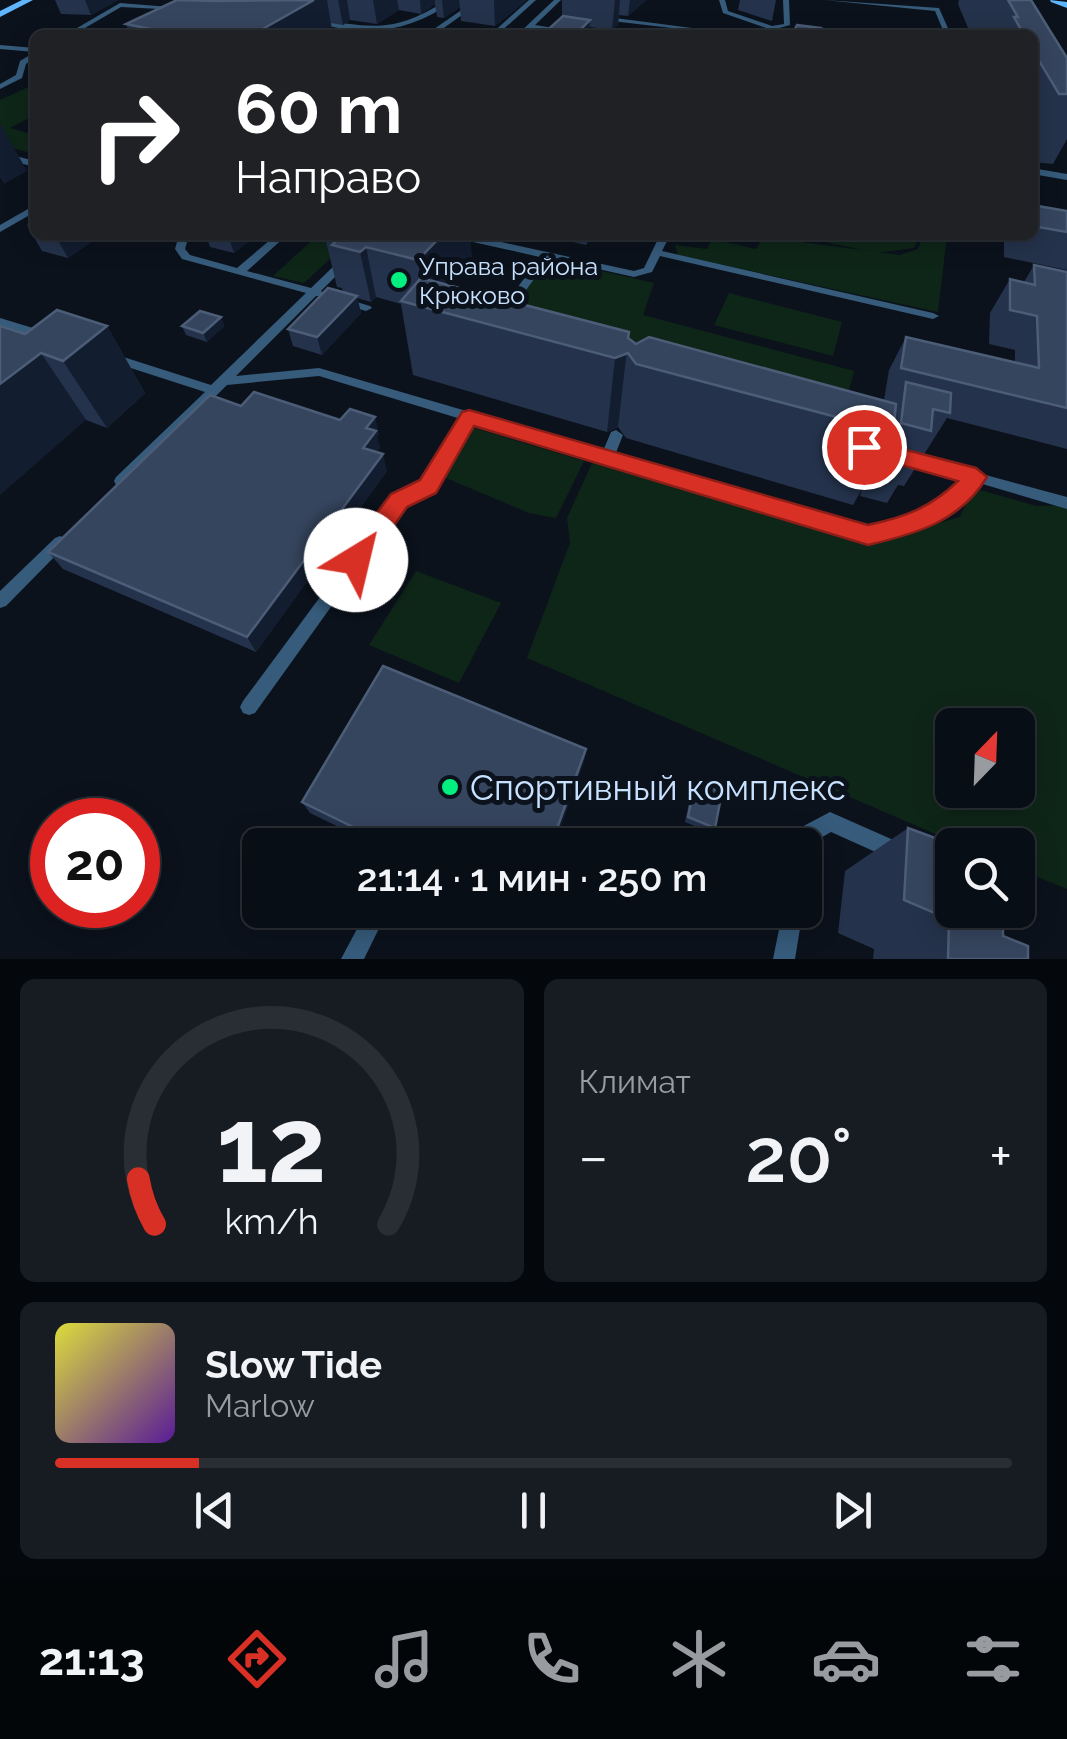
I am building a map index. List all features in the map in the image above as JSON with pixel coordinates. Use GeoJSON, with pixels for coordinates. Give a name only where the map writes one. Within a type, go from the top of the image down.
{"type":"FeatureCollection","features":[{"type":"Feature","properties":{"kind":"main road"},"geometry":{"type":"LineString","coordinates":[[0,14],[29,0]]}},
{"type":"Feature","properties":{"kind":"main road"},"geometry":{"type":"LineString","coordinates":[[1054,0],[1067,2]]}},
{"type":"Feature","properties":{"kind":"lane"},"geometry":{"type":"LineString","coordinates":[[313,21],[393,30],[416,24],[451,0]]}},
{"type":"Feature","properties":{"kind":"lane"},"geometry":{"type":"LineString","coordinates":[[436,30],[480,0]]}},
{"type":"Feature","properties":{"kind":"lane"},"geometry":{"type":"LineString","coordinates":[[499,30],[533,0]]}},
{"type":"Feature","properties":{"kind":"lane"},"geometry":{"type":"LineString","coordinates":[[525,30],[558,0]]}},
{"type":"Feature","properties":{"kind":"lane"},"geometry":{"type":"LineString","coordinates":[[618,0],[602,15],[605,18],[689,28]]}},
{"type":"Feature","properties":{"kind":"lane"},"geometry":{"type":"LineString","coordinates":[[722,0],[724,12],[778,29],[787,25],[786,0]]}},
{"type":"Feature","properties":{"kind":"lane"},"geometry":{"type":"LineString","coordinates":[[826,0],[936,9],[946,30]]}},
{"type":"Feature","properties":{"kind":"lane"},"geometry":{"type":"LineString","coordinates":[[77,30],[120,5],[183,8]]}},
{"type":"Feature","properties":{"kind":"lane"},"geometry":{"type":"LineString","coordinates":[[516,15],[538,18]]}},
{"type":"Feature","properties":{"kind":"lane"},"geometry":{"type":"LineString","coordinates":[[529,26],[558,30]]}},
{"type":"Feature","properties":{"kind":"lane"},"geometry":{"type":"LineString","coordinates":[[0,47],[30,51]]}},
{"type":"Feature","properties":{"kind":"lane"},"geometry":{"type":"LineString","coordinates":[[0,88],[19,74],[30,59]]}},
{"type":"Feature","properties":{"kind":"lane"},"geometry":{"type":"LineString","coordinates":[[19,74],[30,76]]}},
{"type":"Feature","properties":{"kind":"lane"},"geometry":{"type":"LineString","coordinates":[[0,155],[30,163]]}},
{"type":"Feature","properties":{"kind":"lane"},"geometry":{"type":"LineString","coordinates":[[1038,172],[1067,177]]}},
{"type":"Feature","properties":{"kind":"lane"},"geometry":{"type":"LineString","coordinates":[[0,229],[30,211]]}},
{"type":"Feature","properties":{"kind":"lane"},"geometry":{"type":"LineString","coordinates":[[183,240],[180,249],[186,258],[366,308]]}},
{"type":"Feature","properties":{"kind":"lane"},"geometry":{"type":"LineString","coordinates":[[238,272],[276,240]]}},
{"type":"Feature","properties":{"kind":"lane"},"geometry":{"type":"LineString","coordinates":[[107,496],[367,240]]}},
{"type":"Feature","properties":{"kind":"lane"},"geometry":{"type":"LineString","coordinates":[[479,240],[634,274],[648,270],[664,240]]}},
{"type":"Feature","properties":{"kind":"lane"},"geometry":{"type":"LineString","coordinates":[[658,253],[933,316]]}},
{"type":"Feature","properties":{"kind":"lane"},"geometry":{"type":"LineString","coordinates":[[493,330],[546,254]]}},
{"type":"Feature","properties":{"kind":"lane"},"geometry":{"type":"LineString","coordinates":[[0,322],[53,339]]}},
{"type":"Feature","properties":{"kind":"lane"},"geometry":{"type":"LineString","coordinates":[[88,350],[218,385],[319,372],[868,535],[945,508],[976,477]]}},
{"type":"Feature","properties":{"kind":"lane"},"geometry":{"type":"LineString","coordinates":[[249,707],[399,500],[428,487],[469,417]]}},
{"type":"Feature","properties":{"kind":"lane"},"geometry":{"type":"LineString","coordinates":[[606,457],[616,435]]}},
{"type":"Feature","properties":{"kind":"lane"},"geometry":{"type":"LineString","coordinates":[[882,452],[1067,502]]}},
{"type":"Feature","properties":{"kind":"lane"},"geometry":{"type":"LineString","coordinates":[[0,602],[67,536]]}},
{"type":"Feature","properties":{"kind":"lane"},"geometry":{"type":"LineString","coordinates":[[819,828],[830,822],[911,858],[921,872]]}},
{"type":"Feature","properties":{"kind":"lane"},"geometry":{"type":"LineString","coordinates":[[352,959],[368,928]]}},
{"type":"Feature","properties":{"kind":"lane"},"geometry":{"type":"LineString","coordinates":[[784,959],[789,928]]}},
{"type":"Feature","properties":{"kind":"green space"},"geometry":{"type":"Polygon","coordinates":[[[30,86],[30,118],[10,128],[30,134],[30,153],[0,145],[0,100],[30,86]]]}},
{"type":"Feature","properties":{"kind":"green space"},"geometry":{"type":"Polygon","coordinates":[[[313,240],[351,240],[304,283],[273,276],[313,240]]]}},
{"type":"Feature","properties":{"kind":"green space"},"geometry":{"type":"Polygon","coordinates":[[[712,240],[716,240],[756,249],[761,240],[786,240],[900,255],[918,249],[921,240],[946,240],[938,312],[678,255],[675,245],[707,249],[712,240]]]}},
{"type":"Feature","properties":{"kind":"green space"},"geometry":{"type":"Polygon","coordinates":[[[816,240],[918,240],[913,248],[876,253],[816,240]]]}},
{"type":"Feature","properties":{"kind":"green space"},"geometry":{"type":"Polygon","coordinates":[[[548,259],[654,283],[643,315],[854,371],[838,433],[489,342],[548,259]]]}},
{"type":"Feature","properties":{"kind":"green space"},"geometry":{"type":"Polygon","coordinates":[[[729,293],[842,322],[833,356],[714,325],[729,293]]]}},
{"type":"Feature","properties":{"kind":"green space"},"geometry":{"type":"Polygon","coordinates":[[[471,427],[584,461],[556,518],[529,513],[439,475],[471,427]]]}},
{"type":"Feature","properties":{"kind":"green space"},"geometry":{"type":"Polygon","coordinates":[[[593,461],[851,539],[894,536],[960,517],[973,488],[1036,506],[1067,505],[1067,889],[1035,876],[1035,828],[935,828],[935,834],[527,658],[570,543],[567,518],[593,461]]]}},
{"type":"Feature","properties":{"kind":"green space"},"geometry":{"type":"Polygon","coordinates":[[[416,571],[501,603],[459,683],[369,645],[416,571]]]}},
{"type":"Feature","properties":{"kind":"building"},"geometry":{"type":"Polygon","coordinates":[[[177,0],[314,0],[261,30],[155,30],[126,24],[177,0]]]}},
{"type":"Feature","properties":{"kind":"building"},"geometry":{"type":"Polygon","coordinates":[[[1008,0],[1031,0],[1067,58],[1067,94],[1059,94],[1038,59],[1038,30],[1021,30],[1014,17],[1018,17],[1008,0]]]}},
{"type":"Feature","properties":{"kind":"building"},"geometry":{"type":"Polygon","coordinates":[[[563,16],[590,20],[580,30],[548,30],[563,16]]]}},
{"type":"Feature","properties":{"kind":"building"},"geometry":{"type":"Polygon","coordinates":[[[797,25],[821,28],[820,30],[794,30],[797,25]]]}},
{"type":"Feature","properties":{"kind":"building"},"geometry":{"type":"Polygon","coordinates":[[[1038,206],[1067,211],[1067,232],[1038,227],[1038,206]]]}},
{"type":"Feature","properties":{"kind":"building"},"geometry":{"type":"Polygon","coordinates":[[[337,240],[437,240],[418,260],[366,247],[360,252],[332,245],[337,240]]]}},
{"type":"Feature","properties":{"kind":"building"},"geometry":{"type":"Polygon","coordinates":[[[1034,265],[1067,272],[1067,408],[901,368],[906,337],[1039,368],[1037,316],[1010,310],[1010,279],[1035,285],[1034,265]]]}},
{"type":"Feature","properties":{"kind":"building"},"geometry":{"type":"Polygon","coordinates":[[[421,278],[629,332],[628,338],[636,344],[649,337],[896,404],[893,432],[636,364],[628,353],[615,358],[401,301],[421,278]]]}},
{"type":"Feature","properties":{"kind":"building"},"geometry":{"type":"Polygon","coordinates":[[[328,288],[357,296],[317,337],[288,329],[328,288]]]}},
{"type":"Feature","properties":{"kind":"building"},"geometry":{"type":"Polygon","coordinates":[[[57,310],[107,326],[63,361],[41,353],[0,384],[0,326],[25,334],[57,310]]]}},
{"type":"Feature","properties":{"kind":"building"},"geometry":{"type":"Polygon","coordinates":[[[200,311],[221,317],[203,333],[182,326],[200,311]]]}},
{"type":"Feature","properties":{"kind":"building"},"geometry":{"type":"Polygon","coordinates":[[[906,382],[951,393],[950,413],[933,409],[931,431],[901,423],[906,382]]]}},
{"type":"Feature","properties":{"kind":"building"},"geometry":{"type":"Polygon","coordinates":[[[254,392],[340,420],[350,409],[375,417],[366,428],[376,431],[363,448],[383,454],[247,637],[48,552],[210,395],[241,406],[254,392]]]}},
{"type":"Feature","properties":{"kind":"building","name":"Спортивный комплекс"},"geometry":{"type":"Polygon","coordinates":[[[383,666],[586,749],[557,828],[355,828],[302,802],[383,666]]]}},
{"type":"Feature","properties":{"kind":"building"},"geometry":{"type":"Polygon","coordinates":[[[695,782],[722,792],[715,828],[688,817],[695,782]]]}},
{"type":"Feature","properties":{"kind":"building"},"geometry":{"type":"Polygon","coordinates":[[[908,828],[935,838],[935,913],[904,900],[908,828]]]}},
{"type":"Feature","properties":{"kind":"building"},"geometry":{"type":"Polygon","coordinates":[[[949,928],[1003,928],[1003,936],[1028,946],[1028,959],[948,959],[949,928]]]}},
{"type":"Feature","properties":{"kind":"place","name":"Управа района Крюково"},"geometry":{"type":"Point","coordinates":[399,280]}},
{"type":"Feature","properties":{"kind":"place","name":"Спортивный комплекс"},"geometry":{"type":"Point","coordinates":[450,787]}},
{"type":"Feature","properties":{"kind":"route"},"geometry":{"type":"LineString","coordinates":[[356,560],[399,500],[428,487],[469,417],[868,535],[915,524],[945,508],[976,477],[864,447]]}}]}
